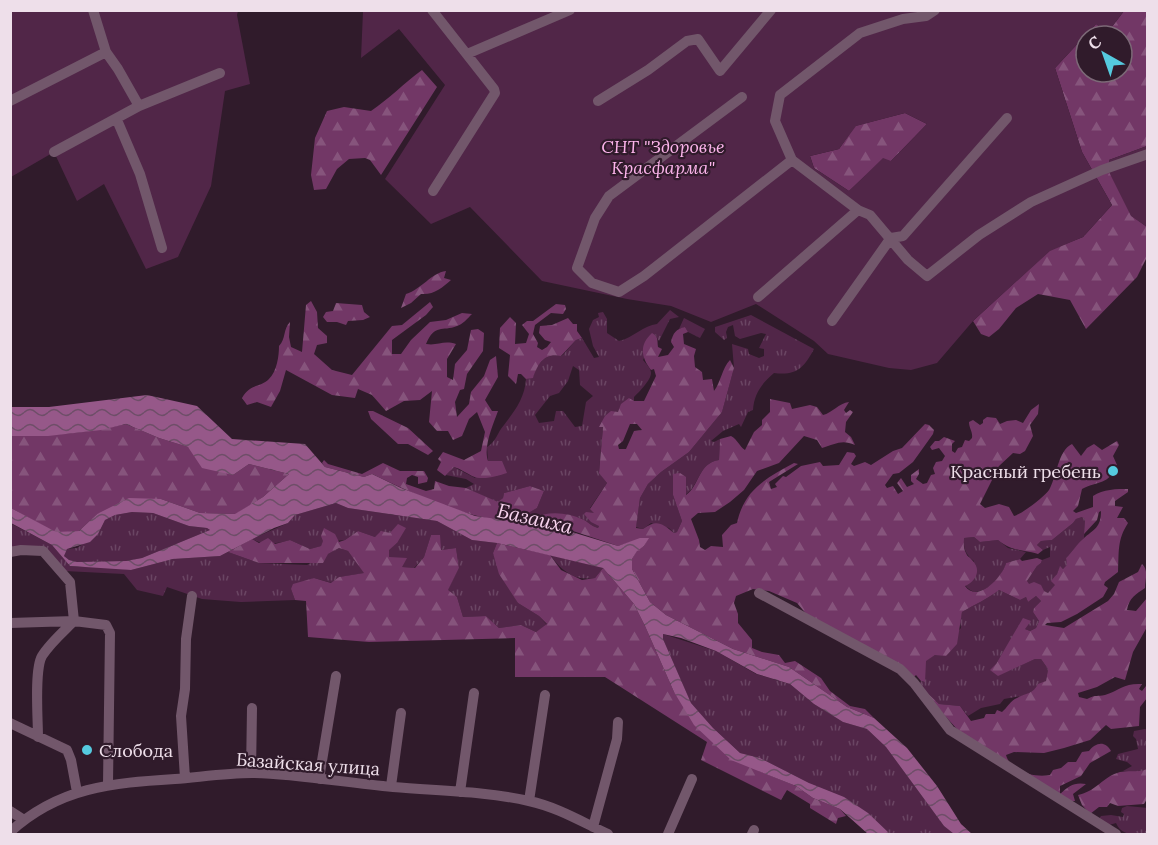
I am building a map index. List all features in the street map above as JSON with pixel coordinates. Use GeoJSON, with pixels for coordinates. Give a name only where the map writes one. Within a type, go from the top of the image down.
{"type":"FeatureCollection","features":[{"type":"Feature","properties":{"kind":"street"},"geometry":{"type":"LineString","coordinates":[[93,10],[106,52],[139,106]]}},
{"type":"Feature","properties":{"kind":"street"},"geometry":{"type":"LineString","coordinates":[[432,10],[495,93],[433,191]]}},
{"type":"Feature","properties":{"kind":"street"},"geometry":{"type":"LineString","coordinates":[[467,54],[570,10]]}},
{"type":"Feature","properties":{"kind":"street"},"geometry":{"type":"LineString","coordinates":[[598,101],[648,70],[687,41],[698,39],[720,71],[771,10]]}},
{"type":"Feature","properties":{"kind":"street"},"geometry":{"type":"LineString","coordinates":[[935,10],[926,16],[900,14],[860,33],[780,95],[775,121],[792,160],[858,210],[870,215],[908,260],[927,276],[979,235],[1031,202],[1102,170],[1148,154]]}},
{"type":"Feature","properties":{"kind":"street"},"geometry":{"type":"LineString","coordinates":[[10,101],[106,52]]}},
{"type":"Feature","properties":{"kind":"street"},"geometry":{"type":"LineString","coordinates":[[54,152],[117,120],[139,106],[220,73]]}},
{"type":"Feature","properties":{"kind":"street"},"geometry":{"type":"LineString","coordinates":[[742,97],[609,196],[595,218],[577,268],[592,283],[619,292],[644,276],[792,160]]}},
{"type":"Feature","properties":{"kind":"street"},"geometry":{"type":"LineString","coordinates":[[832,321],[891,238],[903,236],[1007,118]]}},
{"type":"Feature","properties":{"kind":"street"},"geometry":{"type":"LineString","coordinates":[[117,120],[141,174],[162,248]]}},
{"type":"Feature","properties":{"kind":"street"},"geometry":{"type":"LineString","coordinates":[[758,297],[858,210]]}},
{"type":"Feature","properties":{"kind":"street"},"geometry":{"type":"LineString","coordinates":[[10,552],[43,551],[70,582],[74,621]]}},
{"type":"Feature","properties":{"kind":"street"},"geometry":{"type":"LineString","coordinates":[[759,593],[900,669],[914,683],[950,730],[1117,834]]}},
{"type":"Feature","properties":{"kind":"street"},"geometry":{"type":"LineString","coordinates":[[185,778],[181,716],[186,639],[192,596]]}},
{"type":"Feature","properties":{"kind":"street"},"geometry":{"type":"LineString","coordinates":[[38,737],[38,668],[41,657],[74,621]]}},
{"type":"Feature","properties":{"kind":"street"},"geometry":{"type":"LineString","coordinates":[[10,623],[74,621],[106,625],[110,633],[108,784]]}},
{"type":"Feature","properties":{"kind":"street"},"geometry":{"type":"LineString","coordinates":[[319,778],[336,676]]}},
{"type":"Feature","properties":{"kind":"street"},"geometry":{"type":"LineString","coordinates":[[460,792],[474,693]]}},
{"type":"Feature","properties":{"kind":"street"},"geometry":{"type":"LineString","coordinates":[[529,801],[545,695]]}},
{"type":"Feature","properties":{"kind":"street"},"geometry":{"type":"LineString","coordinates":[[251,773],[252,708]]}},
{"type":"Feature","properties":{"kind":"street"},"geometry":{"type":"LineString","coordinates":[[391,786],[401,713]]}},
{"type":"Feature","properties":{"kind":"street"},"geometry":{"type":"LineString","coordinates":[[592,827],[617,739],[618,722]]}},
{"type":"Feature","properties":{"kind":"street"},"geometry":{"type":"LineString","coordinates":[[10,723],[67,750],[77,792]]}},
{"type":"Feature","properties":{"kind":"street","name":"Базайская улица"},"geometry":{"type":"LineString","coordinates":[[10,832],[43,807],[77,792],[108,784],[251,773],[460,792],[529,801],[560,810],[608,834]]}},
{"type":"Feature","properties":{"kind":"street"},"geometry":{"type":"LineString","coordinates":[[668,834],[692,779]]}},
{"type":"Feature","properties":{"kind":"street"},"geometry":{"type":"LineString","coordinates":[[10,811],[24,820]]}},
{"type":"Feature","properties":{"kind":"green space"},"geometry":{"type":"Polygon","coordinates":[[[11,11],[238,11],[250,84],[225,91],[211,186],[178,257],[146,269],[104,184],[77,201],[54,152],[11,177],[11,11]]]}},
{"type":"Feature","properties":{"kind":"green space","name":"СНТ \"Здоровье Красфарма\""},"geometry":{"type":"Polygon","coordinates":[[[363,11],[1124,11],[1114,24],[1074,24],[1074,48],[1055,68],[1082,152],[1112,205],[1083,237],[1050,251],[973,321],[937,363],[911,370],[889,368],[828,354],[814,341],[756,304],[711,322],[671,306],[542,281],[470,207],[431,224],[385,179],[445,85],[399,29],[361,58],[363,11]],[[905,113],[856,126],[839,149],[810,156],[814,168],[849,191],[883,158],[891,161],[927,124],[905,113]]]}},
{"type":"Feature","properties":{"kind":"green space"},"geometry":{"type":"Polygon","coordinates":[[[1124,11],[1147,11],[1147,146],[1109,160],[1131,215],[1147,227],[1147,257],[1137,277],[1086,329],[1070,300],[1038,294],[1016,308],[999,329],[989,337],[981,334],[973,321],[1050,250],[1083,237],[1112,205],[1082,152],[1055,68],[1074,48],[1074,84],[1134,84],[1134,24],[1114,24],[1124,11]]]}},
{"type":"Feature","properties":{"kind":"green space"},"geometry":{"type":"Polygon","coordinates":[[[422,70],[437,87],[381,175],[370,160],[349,159],[337,169],[326,189],[314,190],[311,175],[315,138],[327,111],[344,107],[371,111],[422,70]]]}},
{"type":"Feature","properties":{"kind":"green space"},"geometry":{"type":"Polygon","coordinates":[[[905,113],[927,124],[891,161],[865,176],[849,191],[814,168],[810,156],[839,149],[855,126],[905,113]]]}},
{"type":"Feature","properties":{"kind":"green space"},"geometry":{"type":"Polygon","coordinates":[[[1147,146],[1147,227],[1131,216],[1109,172],[1109,160],[1147,146]]]}},
{"type":"Feature","properties":{"kind":"green space"},"geometry":{"type":"Polygon","coordinates":[[[446,271],[444,278],[451,280],[444,286],[434,292],[421,294],[401,308],[406,294],[446,271]]]}},
{"type":"Feature","properties":{"kind":"green space"},"geometry":{"type":"Polygon","coordinates":[[[311,301],[317,312],[318,328],[327,336],[327,343],[317,345],[314,354],[332,370],[352,375],[392,326],[402,325],[430,302],[433,307],[426,315],[392,340],[392,354],[401,354],[411,340],[430,322],[446,320],[462,313],[472,314],[459,325],[439,329],[429,337],[426,344],[456,344],[447,359],[447,377],[453,380],[455,364],[467,350],[471,330],[478,329],[484,333],[483,351],[467,374],[464,389],[460,390],[455,402],[457,417],[469,404],[471,392],[484,376],[490,360],[496,356],[498,377],[485,400],[492,411],[498,411],[489,436],[487,455],[488,461],[502,461],[507,473],[481,478],[454,467],[445,476],[437,470],[441,462],[438,459],[443,452],[464,460],[481,451],[485,432],[477,412],[469,419],[462,436],[453,440],[448,431],[437,431],[429,422],[432,391],[420,400],[404,401],[386,411],[372,395],[358,389],[355,398],[332,395],[286,370],[280,391],[271,407],[257,402],[247,405],[242,398],[245,393],[266,382],[274,372],[279,346],[290,322],[291,347],[302,352],[306,305],[311,301]]]}},
{"type":"Feature","properties":{"kind":"green space"},"geometry":{"type":"Polygon","coordinates":[[[336,303],[362,305],[364,312],[370,317],[348,321],[346,325],[327,322],[323,317],[326,312],[333,311],[336,303]]]}},
{"type":"Feature","properties":{"kind":"green space"},"geometry":{"type":"Polygon","coordinates":[[[556,304],[565,305],[566,309],[563,314],[551,313],[535,325],[533,334],[538,343],[537,347],[542,350],[551,342],[545,340],[539,333],[540,326],[552,325],[568,318],[573,324],[577,324],[577,331],[582,338],[576,340],[561,356],[550,356],[542,360],[533,378],[526,379],[518,374],[516,384],[508,376],[510,355],[499,348],[500,328],[510,317],[516,323],[515,344],[526,343],[529,334],[522,325],[527,321],[533,321],[556,304]]]}},
{"type":"Feature","properties":{"kind":"green space"},"geometry":{"type":"Polygon","coordinates":[[[670,310],[679,317],[670,319],[659,341],[655,335],[643,360],[651,373],[644,386],[634,397],[634,401],[603,426],[599,472],[607,483],[590,508],[595,513],[593,514],[598,528],[582,519],[564,514],[545,515],[533,518],[531,522],[524,522],[522,516],[537,508],[544,491],[530,486],[504,493],[498,503],[466,488],[474,484],[466,479],[446,475],[454,467],[475,478],[488,461],[487,447],[518,404],[524,392],[526,379],[533,377],[543,360],[551,356],[562,356],[576,340],[582,338],[594,358],[599,357],[593,346],[589,329],[593,320],[599,317],[598,313],[603,312],[607,319],[607,333],[619,341],[657,324],[670,310]],[[573,366],[568,381],[559,393],[550,396],[535,415],[539,423],[554,421],[556,411],[563,411],[575,427],[582,426],[586,402],[593,396],[580,385],[579,370],[573,366]]]}},
{"type":"Feature","properties":{"kind":"green space"},"geometry":{"type":"Polygon","coordinates":[[[751,315],[814,349],[803,366],[794,372],[774,373],[766,381],[759,389],[753,410],[748,412],[741,427],[739,424],[723,431],[711,441],[720,439],[719,460],[712,462],[703,470],[693,487],[685,495],[685,487],[673,495],[682,521],[677,532],[674,533],[669,528],[651,523],[643,529],[636,527],[640,498],[648,484],[689,452],[722,412],[734,368],[732,344],[748,349],[749,354],[759,358],[764,356],[764,349],[759,348],[766,334],[761,333],[740,339],[735,336],[733,325],[728,327],[727,338],[724,340],[715,332],[715,327],[751,315]]]}},
{"type":"Feature","properties":{"kind":"green space"},"geometry":{"type":"Polygon","coordinates":[[[684,318],[705,329],[700,338],[688,332],[685,327],[679,329],[684,318]]]}},
{"type":"Feature","properties":{"kind":"green space"},"geometry":{"type":"Polygon","coordinates":[[[685,327],[688,332],[683,334],[684,344],[696,349],[695,367],[702,372],[703,380],[712,379],[714,391],[730,360],[734,368],[722,412],[689,452],[648,484],[640,498],[636,528],[643,529],[655,523],[674,533],[677,532],[682,521],[673,495],[673,474],[680,473],[686,477],[686,495],[694,487],[703,470],[712,462],[719,460],[720,439],[731,436],[745,450],[754,432],[762,425],[762,420],[770,412],[770,399],[790,403],[792,409],[810,405],[817,407],[823,415],[849,402],[844,410],[846,413],[850,410],[853,412],[846,422],[845,432],[855,445],[842,442],[822,448],[817,440],[804,436],[779,463],[757,471],[744,490],[730,502],[715,512],[698,513],[691,519],[700,547],[705,550],[711,546],[723,547],[722,535],[731,525],[737,523],[740,512],[751,493],[766,480],[794,463],[798,464],[769,482],[771,489],[777,487],[775,484],[783,476],[786,477],[801,466],[820,462],[823,466],[839,465],[847,452],[854,453],[856,456],[851,464],[854,466],[865,462],[871,465],[902,448],[925,424],[934,430],[933,434],[913,462],[899,473],[893,474],[885,485],[887,488],[893,486],[898,494],[903,491],[897,483],[901,478],[907,487],[914,484],[911,481],[911,475],[919,469],[916,479],[923,484],[935,474],[933,468],[936,462],[942,461],[945,456],[939,448],[932,450],[930,447],[935,441],[944,437],[955,441],[952,444],[952,451],[955,453],[958,448],[962,447],[965,440],[969,441],[972,438],[969,422],[973,420],[980,425],[987,417],[996,418],[1000,424],[1016,420],[1023,423],[1031,410],[1039,404],[1038,414],[1030,425],[1033,436],[1025,451],[1020,454],[1013,453],[999,466],[980,504],[985,508],[999,504],[1009,507],[1014,516],[1033,505],[1049,490],[1060,458],[1067,447],[1072,444],[1081,456],[1087,448],[1094,444],[1102,450],[1117,441],[1119,445],[1113,456],[1117,465],[1114,472],[1102,482],[1082,489],[1078,506],[1073,511],[1076,513],[1093,507],[1093,496],[1101,492],[1128,489],[1128,492],[1115,501],[1115,506],[1123,507],[1117,518],[1124,518],[1128,523],[1120,541],[1118,572],[1105,582],[1104,585],[1108,588],[1103,597],[1061,622],[1045,625],[1064,628],[1108,601],[1119,582],[1138,572],[1142,564],[1144,566],[1145,588],[1131,599],[1127,610],[1136,611],[1147,598],[1147,627],[1133,652],[1125,680],[1115,677],[1097,687],[1078,693],[1079,697],[1087,699],[1131,685],[1142,684],[1139,689],[1142,691],[1146,686],[1147,698],[1140,707],[1139,726],[1111,729],[1106,725],[1090,740],[1064,748],[1044,753],[1014,752],[1006,755],[1008,761],[1017,769],[1044,776],[1050,775],[1053,770],[1061,768],[1068,762],[1076,762],[1082,752],[1089,751],[1094,746],[1106,745],[1111,751],[1090,763],[1081,776],[1060,786],[1060,794],[1072,785],[1086,784],[1073,794],[1075,801],[1067,801],[974,743],[956,728],[919,687],[919,685],[939,704],[960,706],[971,721],[984,718],[986,714],[995,714],[997,710],[1002,712],[1015,699],[1032,692],[1038,684],[1046,681],[1048,669],[1041,659],[1035,659],[998,676],[990,670],[996,664],[1023,618],[1031,621],[1025,629],[1030,631],[1036,628],[1039,621],[1033,612],[1041,601],[1036,596],[1028,602],[1026,597],[1020,600],[999,590],[962,612],[957,644],[946,656],[935,655],[926,661],[925,682],[808,616],[797,603],[769,591],[753,589],[736,596],[734,603],[738,623],[752,640],[752,648],[779,655],[785,663],[795,661],[821,678],[830,691],[850,706],[865,709],[874,718],[847,707],[789,667],[733,649],[666,615],[650,602],[632,569],[632,559],[648,538],[618,546],[561,527],[531,522],[533,518],[544,514],[564,514],[582,519],[598,528],[599,526],[591,522],[584,514],[594,513],[590,509],[607,483],[599,473],[603,427],[599,427],[605,416],[611,411],[618,412],[621,404],[629,398],[634,401],[644,401],[656,376],[654,369],[651,370],[643,356],[643,347],[652,333],[657,338],[658,347],[662,349],[658,357],[668,355],[674,347],[671,342],[674,334],[685,327]],[[630,424],[623,441],[618,445],[619,449],[626,449],[634,431],[642,430],[637,424],[630,424]],[[1101,511],[1097,520],[1084,534],[1085,519],[1082,517],[1076,519],[1052,540],[1041,541],[1037,545],[1043,550],[1038,554],[1013,548],[998,540],[980,542],[974,537],[964,538],[967,556],[977,568],[975,578],[965,586],[970,591],[983,590],[995,581],[1006,563],[1037,558],[1042,560],[1041,563],[1027,581],[1029,584],[1034,582],[1041,585],[1048,593],[1055,585],[1051,581],[1060,566],[1063,569],[1067,565],[1066,558],[1098,525],[1101,511]]]}},
{"type":"Feature","properties":{"kind":"green space"},"geometry":{"type":"Polygon","coordinates":[[[368,411],[373,411],[408,428],[433,451],[428,455],[408,444],[398,444],[371,419],[368,411]]]}},
{"type":"Feature","properties":{"kind":"green space"},"geometry":{"type":"Polygon","coordinates":[[[126,424],[188,447],[233,475],[249,464],[289,474],[263,497],[236,514],[200,513],[161,499],[97,514],[79,531],[56,533],[11,508],[11,436],[69,433],[126,424]]]}},
{"type":"Feature","properties":{"kind":"green space"},"geometry":{"type":"Polygon","coordinates":[[[324,460],[328,464],[362,474],[383,463],[400,471],[424,471],[428,478],[427,482],[418,484],[418,477],[412,475],[407,478],[406,484],[426,491],[434,489],[435,481],[466,488],[498,502],[503,498],[504,493],[530,486],[544,491],[537,508],[523,516],[524,522],[505,521],[466,513],[446,506],[372,474],[364,477],[325,467],[322,463],[324,460]]]}},
{"type":"Feature","properties":{"kind":"green space"},"geometry":{"type":"Polygon","coordinates":[[[336,503],[348,508],[437,521],[472,540],[497,543],[493,553],[518,603],[539,616],[547,625],[536,632],[521,625],[499,628],[486,616],[463,617],[457,597],[447,591],[459,568],[456,548],[441,550],[431,535],[424,557],[414,568],[401,567],[406,558],[389,558],[388,550],[397,543],[390,533],[375,537],[358,531],[345,540],[323,542],[321,546],[310,549],[290,540],[271,544],[252,539],[288,523],[295,515],[336,503]]]}},
{"type":"Feature","properties":{"kind":"green space"},"geometry":{"type":"Polygon","coordinates":[[[132,512],[153,513],[189,526],[210,530],[142,558],[126,561],[77,562],[64,556],[66,549],[77,548],[98,534],[105,520],[115,515],[132,512]]]}},
{"type":"Feature","properties":{"kind":"green space"},"geometry":{"type":"Polygon","coordinates":[[[1085,518],[1084,538],[1066,558],[1068,565],[1063,569],[1060,567],[1052,581],[1056,585],[1048,593],[1028,584],[1027,581],[1037,566],[1042,560],[1050,557],[1050,547],[1043,550],[1037,545],[1041,541],[1052,540],[1076,519],[1085,518]]]}},
{"type":"Feature","properties":{"kind":"green space"},"geometry":{"type":"Polygon","coordinates":[[[10,523],[52,545],[70,566],[131,570],[173,559],[220,556],[228,552],[259,563],[307,565],[339,548],[348,551],[365,573],[339,577],[332,583],[314,578],[291,589],[295,600],[241,602],[202,599],[167,587],[163,596],[137,590],[124,574],[65,571],[47,550],[11,547],[10,523]]]}},
{"type":"Feature","properties":{"kind":"green space"},"geometry":{"type":"Polygon","coordinates":[[[398,524],[406,528],[397,543],[389,550],[389,557],[407,558],[402,567],[415,568],[424,557],[431,535],[440,535],[441,550],[456,548],[459,568],[448,590],[457,597],[463,617],[486,616],[499,628],[521,625],[536,632],[547,624],[518,603],[499,574],[493,553],[497,543],[550,555],[561,570],[582,580],[595,578],[603,568],[634,604],[674,692],[759,771],[796,786],[813,798],[840,809],[846,816],[838,818],[836,824],[787,790],[781,800],[701,760],[707,742],[605,677],[515,677],[515,638],[369,642],[308,637],[306,601],[295,600],[291,589],[293,584],[314,578],[331,583],[339,577],[364,573],[348,551],[339,548],[328,554],[323,563],[259,563],[228,552],[252,539],[259,543],[268,538],[275,544],[290,540],[310,549],[321,546],[324,528],[335,534],[339,542],[358,531],[375,537],[381,531],[390,533],[398,524]]]}},
{"type":"Feature","properties":{"kind":"green space"},"geometry":{"type":"Polygon","coordinates":[[[974,537],[980,542],[998,540],[1008,548],[1026,552],[1020,559],[1006,563],[995,581],[976,592],[965,585],[974,561],[966,551],[964,538],[974,537]]]}},
{"type":"Feature","properties":{"kind":"green space"},"geometry":{"type":"Polygon","coordinates":[[[550,555],[603,568],[595,578],[575,577],[564,571],[550,555]]]}},
{"type":"Feature","properties":{"kind":"green space"},"geometry":{"type":"Polygon","coordinates":[[[999,590],[1020,600],[1026,597],[1028,602],[1036,596],[1041,601],[1033,612],[1039,621],[1036,628],[1030,631],[1021,624],[996,664],[999,675],[1035,659],[1041,659],[1048,669],[1046,681],[1027,695],[1004,699],[1000,704],[981,708],[968,716],[960,706],[939,704],[919,685],[921,681],[924,682],[925,661],[935,655],[961,628],[962,612],[999,590]]]}},
{"type":"Feature","properties":{"kind":"green space"},"geometry":{"type":"Polygon","coordinates":[[[663,634],[716,651],[756,674],[790,684],[814,704],[843,722],[867,729],[886,747],[944,826],[954,834],[890,834],[809,783],[760,758],[740,753],[691,703],[663,639],[663,634]]]}},
{"type":"Feature","properties":{"kind":"green space"},"geometry":{"type":"Polygon","coordinates":[[[1147,730],[1148,769],[1135,773],[1123,771],[1132,766],[1116,759],[1118,754],[1138,749],[1133,736],[1134,731],[1147,730]]]}},
{"type":"Feature","properties":{"kind":"green space"},"geometry":{"type":"Polygon","coordinates":[[[1147,769],[1147,799],[1144,804],[1118,806],[1110,803],[1107,807],[1099,807],[1090,814],[1082,805],[1078,795],[1089,791],[1114,774],[1147,769]]]}},
{"type":"Feature","properties":{"kind":"green space"},"geometry":{"type":"Polygon","coordinates":[[[1127,806],[1148,808],[1147,834],[1125,833],[1116,823],[1109,825],[1099,819],[1101,816],[1111,815],[1123,817],[1122,808],[1127,806]]]}},
{"type":"Feature","properties":{"kind":"water"},"geometry":{"type":"Polygon","coordinates":[[[147,395],[197,406],[232,439],[305,444],[325,467],[364,477],[372,474],[401,488],[475,516],[519,522],[539,522],[618,546],[640,538],[649,538],[632,559],[632,569],[650,602],[666,615],[733,649],[789,667],[847,707],[874,718],[907,748],[937,786],[961,824],[972,834],[954,834],[944,826],[886,747],[867,729],[843,722],[814,704],[790,684],[757,674],[716,651],[663,634],[663,639],[691,703],[740,753],[760,758],[809,783],[844,797],[868,813],[890,834],[868,834],[840,809],[813,798],[796,786],[731,760],[694,725],[674,692],[634,604],[603,568],[497,543],[472,540],[437,521],[348,508],[336,503],[295,515],[288,523],[220,556],[173,559],[131,570],[70,566],[52,545],[11,523],[11,508],[56,532],[79,531],[97,514],[129,498],[161,499],[200,513],[235,514],[263,497],[289,474],[249,464],[233,475],[202,468],[188,447],[126,424],[101,430],[48,436],[11,436],[11,407],[49,407],[147,395]],[[132,512],[115,515],[105,520],[98,534],[90,542],[67,549],[64,556],[77,562],[126,561],[142,558],[210,530],[189,526],[153,513],[132,512]]]}},
{"type":"Feature","properties":{"kind":"place","name":"Красный гребень"},"geometry":{"type":"Point","coordinates":[1113,471]}},
{"type":"Feature","properties":{"kind":"place","name":"Слобода"},"geometry":{"type":"Point","coordinates":[87,750]}},
{"type":"Feature","properties":{"kind":"water label","name":"Базаиха"},"geometry":{"type":"Point","coordinates":[535,518]}}]}
